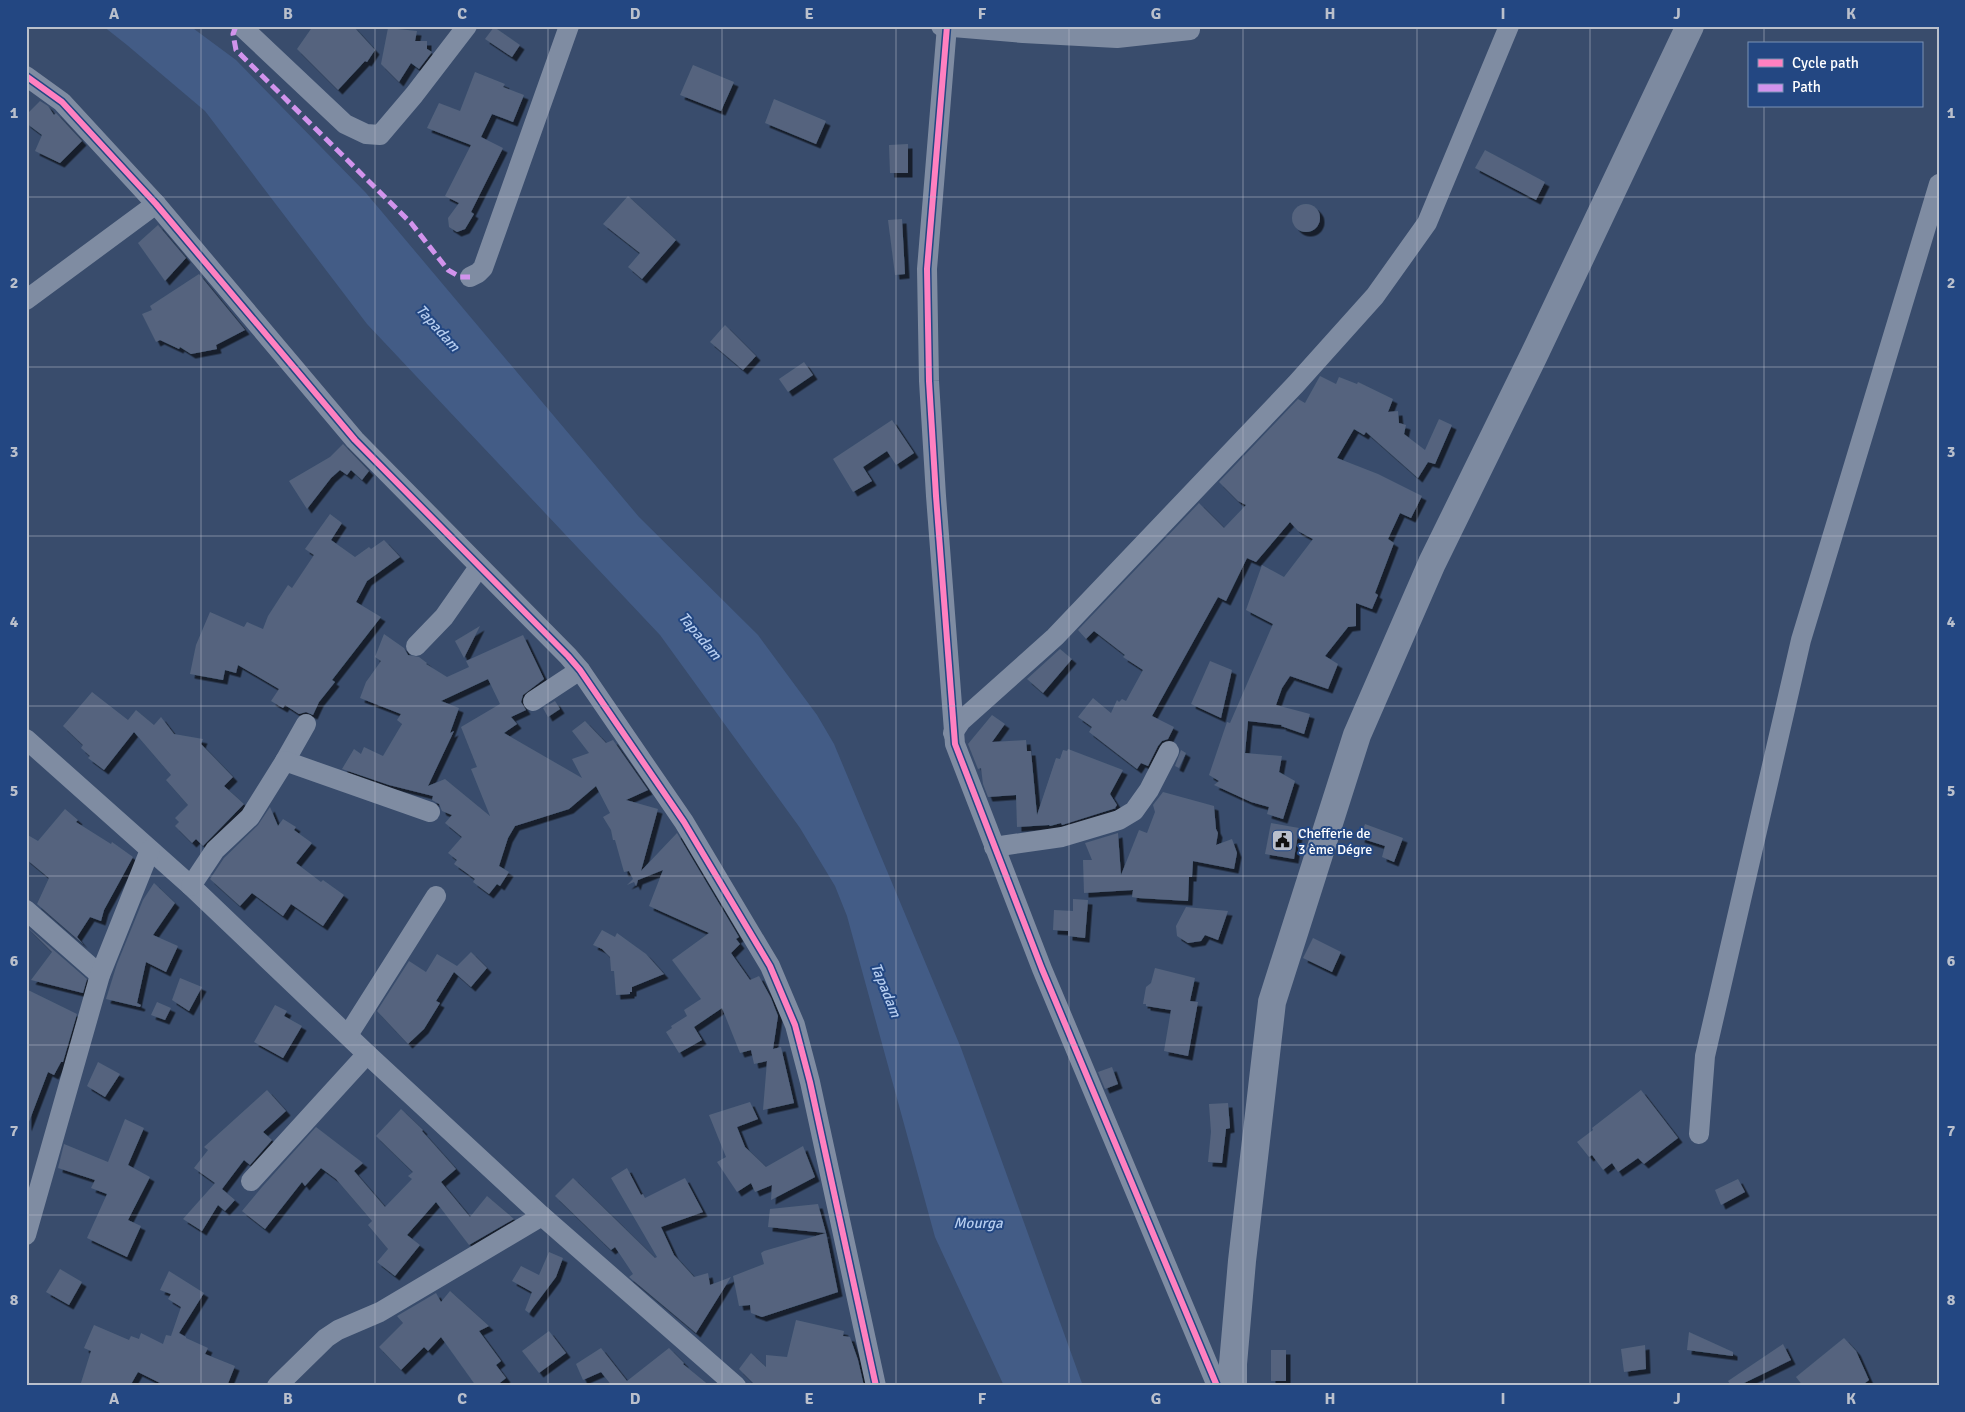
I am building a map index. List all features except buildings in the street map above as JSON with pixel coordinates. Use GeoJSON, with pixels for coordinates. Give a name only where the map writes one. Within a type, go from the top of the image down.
{"type":"FeatureCollection","features":[{"type":"Feature","properties":{"kind":"main road"},"geometry":{"type":"LineString","coordinates":[[1233,1386],[1233,1364],[1242,1261],[1272,1002],[1358,735],[1432,563],[1534,355],[1690,26]]}},
{"type":"Feature","properties":{"kind":"street"},"geometry":{"type":"LineString","coordinates":[[241,26],[345,124],[366,134],[380,135],[414,95],[467,26]]}},
{"type":"Feature","properties":{"kind":"street"},"geometry":{"type":"LineString","coordinates":[[470,278],[478,274],[483,268],[569,26]]}},
{"type":"Feature","properties":{"kind":"street"},"geometry":{"type":"LineString","coordinates":[[953,733],[961,721],[1055,638],[1296,384],[1375,296],[1427,223],[1509,26]]}},
{"type":"Feature","properties":{"kind":"street"},"geometry":{"type":"LineString","coordinates":[[1190,30],[1117,38],[944,27],[927,269],[930,391],[953,733],[958,753],[1042,969],[1217,1386]]}},
{"type":"Feature","properties":{"kind":"street"},"geometry":{"type":"LineString","coordinates":[[26,76],[62,102],[156,204],[355,440],[580,670],[684,822],[770,966],[795,1025],[810,1082],[876,1386]]}},
{"type":"Feature","properties":{"kind":"street"},"geometry":{"type":"LineString","coordinates":[[1699,1134],[1704,1056],[1801,640],[1939,184]]}},
{"type":"Feature","properties":{"kind":"street"},"geometry":{"type":"LineString","coordinates":[[26,300],[156,204]]}},
{"type":"Feature","properties":{"kind":"street"},"geometry":{"type":"LineString","coordinates":[[416,646],[444,617],[480,567]]}},
{"type":"Feature","properties":{"kind":"street"},"geometry":{"type":"LineString","coordinates":[[533,701],[580,670]]}},
{"type":"Feature","properties":{"kind":"street"},"geometry":{"type":"LineString","coordinates":[[191,886],[215,850],[250,817],[306,724]]}},
{"type":"Feature","properties":{"kind":"street"},"geometry":{"type":"LineString","coordinates":[[26,739],[191,886],[367,1054],[542,1216],[736,1386]]}},
{"type":"Feature","properties":{"kind":"street"},"geometry":{"type":"LineString","coordinates":[[994,847],[1062,837],[1119,820],[1134,811],[1149,790],[1169,751]]}},
{"type":"Feature","properties":{"kind":"street"},"geometry":{"type":"LineString","coordinates":[[285,761],[430,812]]}},
{"type":"Feature","properties":{"kind":"street"},"geometry":{"type":"LineString","coordinates":[[26,1235],[100,975],[150,850]]}},
{"type":"Feature","properties":{"kind":"street"},"geometry":{"type":"LineString","coordinates":[[348,1035],[436,896]]}},
{"type":"Feature","properties":{"kind":"street"},"geometry":{"type":"LineString","coordinates":[[26,910],[100,975]]}},
{"type":"Feature","properties":{"kind":"street"},"geometry":{"type":"LineString","coordinates":[[252,1181],[367,1054]]}},
{"type":"Feature","properties":{"kind":"street"},"geometry":{"type":"LineString","coordinates":[[277,1386],[326,1338],[338,1330],[380,1312],[542,1216]]}},
{"type":"Feature","properties":{"kind":"water","name":"Mourga"},"geometry":{"type":"Polygon","coordinates":[[[103,26],[190,26],[236,60],[366,193],[639,517],[758,635],[817,715],[834,744],[961,1048],[1083,1386],[1004,1386],[935,1237],[847,916],[835,886],[800,828],[660,635],[367,324],[205,111],[103,26]]]}},
{"type":"Feature","properties":{"kind":"marked path"},"geometry":{"type":"LineString","coordinates":[[236,26],[233,34],[236,50],[411,223],[448,270],[460,277],[470,277]]}},
{"type":"Feature","properties":{"kind":"cycle path"},"geometry":{"type":"LineString","coordinates":[[947,26],[927,269],[929,381],[955,744],[1042,969],[1217,1386]]}},
{"type":"Feature","properties":{"kind":"cycle path"},"geometry":{"type":"LineString","coordinates":[[26,76],[62,102],[156,204],[355,440],[568,656],[580,670],[684,822],[770,966],[795,1025],[810,1082],[876,1386]]}},
{"type":"Feature","properties":{"kind":"place","name":"Chefferie de 3 ème Dégre"},"geometry":{"type":"Point","coordinates":[1282,841]}},
{"type":"Feature","properties":{"kind":"water label","name":"Tapadam"},"geometry":{"type":"Point","coordinates":[438,328]}},
{"type":"Feature","properties":{"kind":"water label","name":"Tapadam"},"geometry":{"type":"Point","coordinates":[700,636]}},
{"type":"Feature","properties":{"kind":"water label","name":"Tapadam"},"geometry":{"type":"Point","coordinates":[886,990]}}]}
